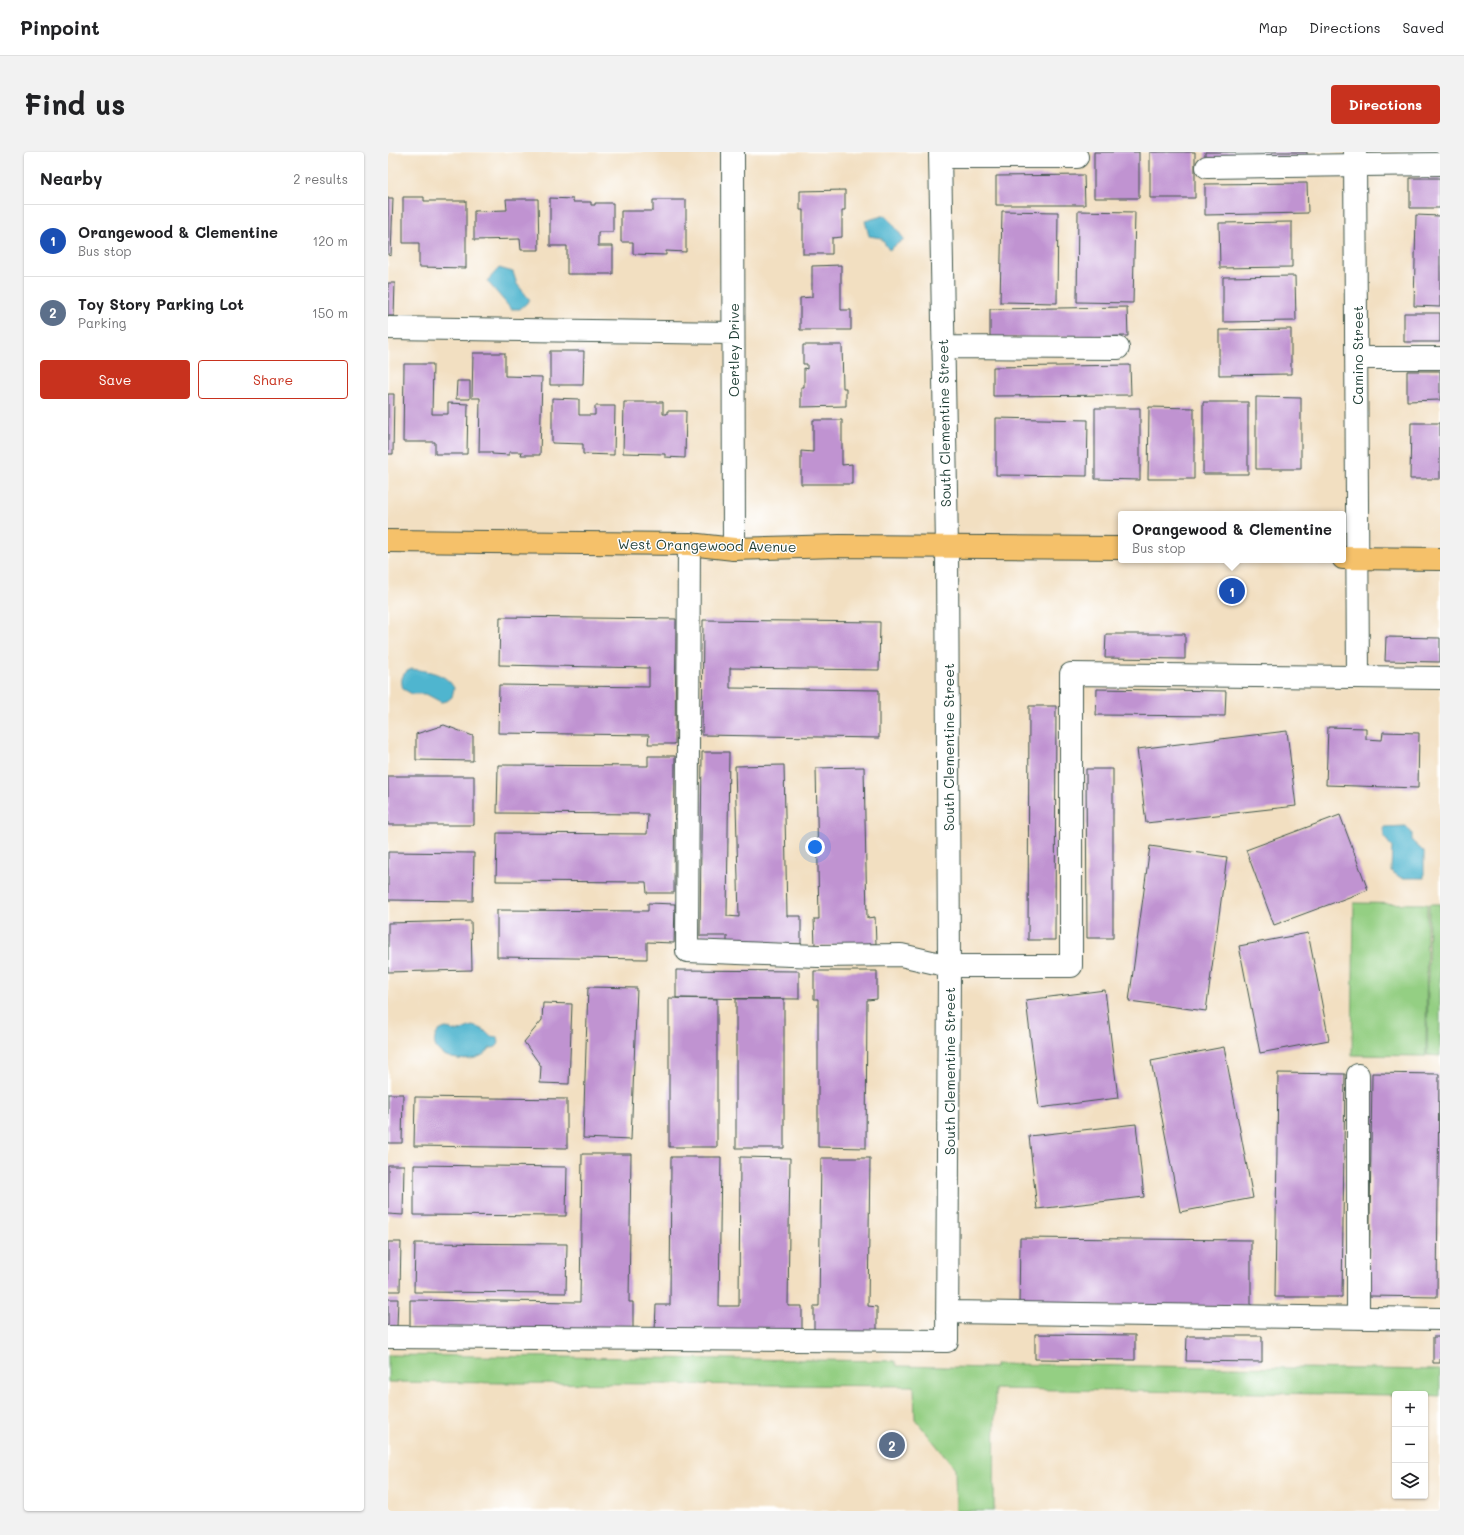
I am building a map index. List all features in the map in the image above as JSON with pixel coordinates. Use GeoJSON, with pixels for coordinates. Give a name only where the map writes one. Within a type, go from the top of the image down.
{"type":"FeatureCollection","features":[{"type":"Feature","properties":{"kind":"main road","name":"West Orangewood Avenue"},"geometry":{"type":"LineString","coordinates":[[388,541],[689,544],[734,549],[839,546],[1118,548]]}},
{"type":"Feature","properties":{"kind":"main road"},"geometry":{"type":"LineString","coordinates":[[1350,558],[1440,559]]}},
{"type":"Feature","properties":{"kind":"street","name":"Oertley Drive"},"geometry":{"type":"LineString","coordinates":[[733,152],[734,549]]}},
{"type":"Feature","properties":{"kind":"street"},"geometry":{"type":"LineString","coordinates":[[940,155],[1077,157]]}},
{"type":"Feature","properties":{"kind":"street","name":"South Clementine Street"},"geometry":{"type":"LineString","coordinates":[[388,1337],[947,1342],[949,966],[947,547],[940,155]]}},
{"type":"Feature","properties":{"kind":"street"},"geometry":{"type":"LineString","coordinates":[[1207,167],[1355,158],[1440,164]]}},
{"type":"Feature","properties":{"kind":"street","name":"Camino Street"},"geometry":{"type":"LineString","coordinates":[[1355,158],[1357,358],[1350,558],[1358,678]]}},
{"type":"Feature","properties":{"kind":"street"},"geometry":{"type":"LineString","coordinates":[[388,328],[733,333]]}},
{"type":"Feature","properties":{"kind":"street"},"geometry":{"type":"LineString","coordinates":[[943,347],[1118,348]]}},
{"type":"Feature","properties":{"kind":"street"},"geometry":{"type":"LineString","coordinates":[[1357,358],[1440,358]]}},
{"type":"Feature","properties":{"kind":"street"},"geometry":{"type":"LineString","coordinates":[[689,544],[687,951],[818,956],[901,955],[949,966],[1071,966],[1071,674],[1440,678]]}},
{"type":"Feature","properties":{"kind":"street"},"geometry":{"type":"LineString","coordinates":[[1358,1075],[1358,1318]]}},
{"type":"Feature","properties":{"kind":"street"},"geometry":{"type":"LineString","coordinates":[[947,1312],[1440,1319]]}},
{"type":"Feature","properties":{"kind":"green space"},"geometry":{"type":"Polygon","coordinates":[[[1354,903],[1427,904],[1426,1056],[1352,1055],[1354,903]]]}},
{"type":"Feature","properties":{"kind":"green space"},"geometry":{"type":"Polygon","coordinates":[[[1429,904],[1440,904],[1440,1056],[1427,1055],[1429,904]]]}},
{"type":"Feature","properties":{"kind":"green space"},"geometry":{"type":"Polygon","coordinates":[[[388,1355],[895,1361],[897,1366],[995,1368],[995,1364],[1440,1370],[1440,1396],[1428,1395],[1428,1391],[1392,1391],[1392,1395],[995,1389],[994,1511],[956,1511],[955,1468],[915,1419],[914,1386],[388,1382],[388,1355]]]}},
{"type":"Feature","properties":{"kind":"water"},"geometry":{"type":"Polygon","coordinates":[[[886,215],[904,239],[889,250],[881,238],[869,236],[865,221],[886,215]]]}},
{"type":"Feature","properties":{"kind":"water"},"geometry":{"type":"Polygon","coordinates":[[[499,268],[513,272],[517,284],[530,300],[520,309],[511,309],[487,281],[499,268]]]}},
{"type":"Feature","properties":{"kind":"water"},"geometry":{"type":"Polygon","coordinates":[[[412,669],[430,672],[446,679],[454,688],[452,697],[447,701],[441,702],[426,694],[412,694],[403,689],[403,676],[406,672],[412,669]]]}},
{"type":"Feature","properties":{"kind":"water"},"geometry":{"type":"Polygon","coordinates":[[[1406,826],[1412,833],[1412,841],[1424,852],[1424,878],[1401,878],[1391,871],[1392,847],[1384,837],[1384,827],[1406,826]]]}},
{"type":"Feature","properties":{"kind":"water"},"geometry":{"type":"Polygon","coordinates":[[[472,1026],[484,1030],[490,1036],[497,1037],[499,1042],[498,1045],[490,1048],[484,1054],[476,1058],[466,1059],[456,1059],[447,1056],[439,1052],[435,1046],[435,1037],[438,1032],[445,1028],[459,1031],[472,1026]]]}},
{"type":"Feature","properties":{"kind":"building"},"geometry":{"type":"Polygon","coordinates":[[[1094,152],[1139,152],[1139,198],[1094,198],[1094,152]]]}},
{"type":"Feature","properties":{"kind":"building"},"geometry":{"type":"Polygon","coordinates":[[[1150,152],[1195,152],[1195,198],[1150,198],[1150,152]]]}},
{"type":"Feature","properties":{"kind":"building"},"geometry":{"type":"Polygon","coordinates":[[[1205,152],[1307,152],[1307,157],[1205,159],[1205,152]]]}},
{"type":"Feature","properties":{"kind":"building"},"geometry":{"type":"Polygon","coordinates":[[[1084,175],[1085,205],[996,205],[996,176],[1084,175]]]}},
{"type":"Feature","properties":{"kind":"building"},"geometry":{"type":"Polygon","coordinates":[[[1410,178],[1440,178],[1440,208],[1410,208],[1410,178]]]}},
{"type":"Feature","properties":{"kind":"building"},"geometry":{"type":"Polygon","coordinates":[[[1307,183],[1308,213],[1205,215],[1205,184],[1307,183]]]}},
{"type":"Feature","properties":{"kind":"building"},"geometry":{"type":"Polygon","coordinates":[[[845,190],[845,210],[842,210],[842,237],[832,238],[832,254],[803,254],[803,210],[800,210],[800,191],[845,190]]]}},
{"type":"Feature","properties":{"kind":"building"},"geometry":{"type":"Polygon","coordinates":[[[403,197],[424,197],[424,201],[466,201],[466,268],[419,267],[419,243],[403,243],[403,197]]]}},
{"type":"Feature","properties":{"kind":"building"},"geometry":{"type":"Polygon","coordinates":[[[388,198],[393,198],[391,256],[388,255],[388,198]]]}},
{"type":"Feature","properties":{"kind":"building"},"geometry":{"type":"Polygon","coordinates":[[[550,198],[573,199],[573,202],[591,202],[591,205],[595,205],[595,203],[613,203],[613,232],[598,232],[598,246],[613,246],[613,274],[567,274],[567,246],[550,246],[550,198]]]}},
{"type":"Feature","properties":{"kind":"building"},"geometry":{"type":"Polygon","coordinates":[[[506,199],[538,199],[539,250],[521,250],[520,239],[474,240],[474,211],[507,210],[506,199]]]}},
{"type":"Feature","properties":{"kind":"building"},"geometry":{"type":"Polygon","coordinates":[[[653,200],[686,200],[686,252],[666,251],[666,255],[633,254],[633,242],[621,242],[621,211],[653,211],[653,200]]]}},
{"type":"Feature","properties":{"kind":"building"},"geometry":{"type":"Polygon","coordinates":[[[1002,211],[1058,212],[1057,303],[1000,302],[1002,211]]]}},
{"type":"Feature","properties":{"kind":"building"},"geometry":{"type":"Polygon","coordinates":[[[1078,211],[1135,212],[1133,303],[1077,302],[1078,211]]]}},
{"type":"Feature","properties":{"kind":"building"},"geometry":{"type":"Polygon","coordinates":[[[1416,215],[1440,216],[1440,307],[1414,306],[1416,215]]]}},
{"type":"Feature","properties":{"kind":"building"},"geometry":{"type":"Polygon","coordinates":[[[1292,222],[1292,267],[1220,268],[1219,223],[1292,222]]]}},
{"type":"Feature","properties":{"kind":"building"},"geometry":{"type":"Polygon","coordinates":[[[841,265],[841,310],[851,310],[851,330],[800,330],[800,298],[812,297],[812,266],[841,265]]]}},
{"type":"Feature","properties":{"kind":"building"},"geometry":{"type":"Polygon","coordinates":[[[1295,276],[1296,321],[1223,322],[1223,277],[1295,276]]]}},
{"type":"Feature","properties":{"kind":"building"},"geometry":{"type":"Polygon","coordinates":[[[388,283],[395,283],[394,316],[388,316],[388,283]]]}},
{"type":"Feature","properties":{"kind":"building"},"geometry":{"type":"Polygon","coordinates":[[[1127,307],[1128,336],[990,338],[990,309],[1127,307]]]}},
{"type":"Feature","properties":{"kind":"building"},"geometry":{"type":"Polygon","coordinates":[[[1404,313],[1440,313],[1440,342],[1404,342],[1404,313]]]}},
{"type":"Feature","properties":{"kind":"building"},"geometry":{"type":"Polygon","coordinates":[[[1291,329],[1291,374],[1219,375],[1219,330],[1291,329]]]}},
{"type":"Feature","properties":{"kind":"building"},"geometry":{"type":"Polygon","coordinates":[[[803,345],[842,345],[843,388],[846,388],[846,406],[801,407],[801,387],[804,387],[804,368],[807,369],[807,364],[803,364],[803,345]]]}},
{"type":"Feature","properties":{"kind":"building"},"geometry":{"type":"Polygon","coordinates":[[[550,351],[584,351],[583,385],[550,385],[550,351]]]}},
{"type":"Feature","properties":{"kind":"building"},"geometry":{"type":"Polygon","coordinates":[[[473,353],[505,353],[505,376],[542,377],[540,455],[521,455],[522,452],[509,452],[509,455],[492,454],[492,452],[479,452],[480,398],[472,398],[473,353]]]}},
{"type":"Feature","properties":{"kind":"building"},"geometry":{"type":"Polygon","coordinates":[[[404,364],[433,364],[432,414],[448,414],[448,403],[468,404],[467,454],[435,454],[435,442],[403,442],[404,364]]]}},
{"type":"Feature","properties":{"kind":"building"},"geometry":{"type":"Polygon","coordinates":[[[1130,365],[1131,395],[993,396],[993,367],[1130,365]]]}},
{"type":"Feature","properties":{"kind":"building"},"geometry":{"type":"Polygon","coordinates":[[[1407,371],[1440,371],[1440,400],[1407,401],[1407,371]]]}},
{"type":"Feature","properties":{"kind":"building"},"geometry":{"type":"Polygon","coordinates":[[[457,381],[470,381],[470,399],[456,399],[457,381]]]}},
{"type":"Feature","properties":{"kind":"building"},"geometry":{"type":"Polygon","coordinates":[[[388,394],[394,394],[393,454],[388,454],[388,394]]]}},
{"type":"Feature","properties":{"kind":"building"},"geometry":{"type":"Polygon","coordinates":[[[1256,397],[1301,398],[1301,469],[1256,469],[1256,397]]]}},
{"type":"Feature","properties":{"kind":"building"},"geometry":{"type":"Polygon","coordinates":[[[552,398],[579,399],[579,415],[595,415],[595,406],[615,406],[614,455],[583,454],[583,444],[552,443],[552,398]]]}},
{"type":"Feature","properties":{"kind":"building"},"geometry":{"type":"Polygon","coordinates":[[[624,402],[663,402],[663,414],[667,414],[667,411],[686,411],[685,458],[665,457],[665,454],[623,453],[624,402]]]}},
{"type":"Feature","properties":{"kind":"building"},"geometry":{"type":"Polygon","coordinates":[[[1203,402],[1248,402],[1248,474],[1203,474],[1203,402]]]}},
{"type":"Feature","properties":{"kind":"building"},"geometry":{"type":"Polygon","coordinates":[[[1149,407],[1194,408],[1194,479],[1148,479],[1149,407]]]}},
{"type":"Feature","properties":{"kind":"building"},"geometry":{"type":"Polygon","coordinates":[[[1095,408],[1140,408],[1140,480],[1095,479],[1095,408]]]}},
{"type":"Feature","properties":{"kind":"building"},"geometry":{"type":"Polygon","coordinates":[[[996,418],[1088,420],[1087,476],[996,475],[996,418]]]}},
{"type":"Feature","properties":{"kind":"building"},"geometry":{"type":"Polygon","coordinates":[[[813,420],[842,420],[842,465],[852,464],[852,484],[801,484],[801,451],[813,452],[813,420]]]}},
{"type":"Feature","properties":{"kind":"building"},"geometry":{"type":"Polygon","coordinates":[[[1411,423],[1440,423],[1440,479],[1410,479],[1411,423]]]}},
{"type":"Feature","properties":{"kind":"building"},"geometry":{"type":"Polygon","coordinates":[[[500,617],[676,619],[675,744],[648,744],[649,735],[498,733],[499,685],[649,687],[649,668],[499,665],[500,617]]]}},
{"type":"Feature","properties":{"kind":"building"},"geometry":{"type":"Polygon","coordinates":[[[703,620],[880,622],[879,670],[730,668],[730,688],[879,690],[879,738],[702,735],[703,620]]]}},
{"type":"Feature","properties":{"kind":"building"},"geometry":{"type":"Polygon","coordinates":[[[1106,634],[1185,634],[1185,659],[1105,658],[1106,634]]]}},
{"type":"Feature","properties":{"kind":"building"},"geometry":{"type":"Polygon","coordinates":[[[1386,637],[1440,638],[1440,662],[1385,661],[1386,637]]]}},
{"type":"Feature","properties":{"kind":"building"},"geometry":{"type":"Polygon","coordinates":[[[1097,689],[1226,691],[1225,716],[1096,715],[1097,689]]]}},
{"type":"Feature","properties":{"kind":"building"},"geometry":{"type":"Polygon","coordinates":[[[1029,706],[1056,706],[1055,940],[1028,940],[1029,706]]]}},
{"type":"Feature","properties":{"kind":"building"},"geometry":{"type":"Polygon","coordinates":[[[444,725],[473,736],[473,761],[416,760],[416,734],[444,725]]]}},
{"type":"Feature","properties":{"kind":"building"},"geometry":{"type":"Polygon","coordinates":[[[1328,727],[1366,728],[1366,739],[1382,740],[1383,732],[1419,733],[1418,788],[1326,785],[1328,727]]]}},
{"type":"Feature","properties":{"kind":"building"},"geometry":{"type":"Polygon","coordinates":[[[1287,731],[1296,806],[1146,823],[1137,749],[1287,731]]]}},
{"type":"Feature","properties":{"kind":"building"},"geometry":{"type":"Polygon","coordinates":[[[702,752],[729,752],[727,916],[739,917],[735,766],[784,765],[787,916],[801,916],[801,944],[727,943],[727,936],[700,936],[702,752]]]}},
{"type":"Feature","properties":{"kind":"building"},"geometry":{"type":"Polygon","coordinates":[[[648,756],[675,756],[674,893],[647,893],[646,882],[496,881],[497,833],[647,834],[648,814],[497,813],[498,765],[648,766],[648,756]]]}},
{"type":"Feature","properties":{"kind":"building"},"geometry":{"type":"Polygon","coordinates":[[[864,767],[867,918],[875,917],[876,944],[815,946],[814,919],[819,919],[816,768],[864,767]]]}},
{"type":"Feature","properties":{"kind":"building"},"geometry":{"type":"Polygon","coordinates":[[[1086,769],[1113,769],[1113,938],[1087,938],[1086,769]]]}},
{"type":"Feature","properties":{"kind":"building"},"geometry":{"type":"Polygon","coordinates":[[[388,776],[474,776],[474,825],[388,825],[388,776]]]}},
{"type":"Feature","properties":{"kind":"building"},"geometry":{"type":"Polygon","coordinates":[[[1340,815],[1368,890],[1274,925],[1246,850],[1340,815]]]}},
{"type":"Feature","properties":{"kind":"building"},"geometry":{"type":"Polygon","coordinates":[[[1150,846],[1227,857],[1206,1011],[1129,1001],[1150,846]]]}},
{"type":"Feature","properties":{"kind":"building"},"geometry":{"type":"Polygon","coordinates":[[[388,852],[474,853],[473,901],[388,900],[388,852]]]}},
{"type":"Feature","properties":{"kind":"building"},"geometry":{"type":"Polygon","coordinates":[[[648,903],[675,904],[674,943],[647,942],[647,959],[497,957],[497,910],[648,911],[648,903]]]}},
{"type":"Feature","properties":{"kind":"building"},"geometry":{"type":"Polygon","coordinates":[[[471,921],[472,970],[388,972],[388,923],[471,921]]]}},
{"type":"Feature","properties":{"kind":"building"},"geometry":{"type":"Polygon","coordinates":[[[1308,933],[1329,1040],[1260,1053],[1239,946],[1308,933]]]}},
{"type":"Feature","properties":{"kind":"building"},"geometry":{"type":"Polygon","coordinates":[[[676,970],[799,971],[799,999],[676,998],[676,970]]]}},
{"type":"Feature","properties":{"kind":"building"},"geometry":{"type":"Polygon","coordinates":[[[814,971],[877,971],[877,999],[867,1000],[866,1148],[818,1147],[818,999],[814,999],[814,971]]]}},
{"type":"Feature","properties":{"kind":"building"},"geometry":{"type":"Polygon","coordinates":[[[588,987],[637,988],[631,1140],[583,1138],[588,987]]]}},
{"type":"Feature","properties":{"kind":"building"},"geometry":{"type":"Polygon","coordinates":[[[1105,990],[1118,1098],[1039,1108],[1026,1000],[1105,990]]]}},
{"type":"Feature","properties":{"kind":"building"},"geometry":{"type":"Polygon","coordinates":[[[669,998],[717,999],[717,1147],[669,1147],[669,998]]]}},
{"type":"Feature","properties":{"kind":"building"},"geometry":{"type":"Polygon","coordinates":[[[736,999],[784,999],[784,1148],[736,1148],[736,999]]]}},
{"type":"Feature","properties":{"kind":"building"},"geometry":{"type":"Polygon","coordinates":[[[543,1003],[572,1004],[569,1084],[540,1083],[541,1066],[524,1042],[542,1020],[543,1003]]]}},
{"type":"Feature","properties":{"kind":"building"},"geometry":{"type":"Polygon","coordinates":[[[1224,1047],[1253,1198],[1180,1212],[1151,1061],[1224,1047]]]}},
{"type":"Feature","properties":{"kind":"building"},"geometry":{"type":"Polygon","coordinates":[[[1278,1073],[1345,1074],[1342,1297],[1275,1297],[1278,1073]]]}},
{"type":"Feature","properties":{"kind":"building"},"geometry":{"type":"Polygon","coordinates":[[[1372,1073],[1439,1074],[1437,1297],[1369,1296],[1372,1073]]]}},
{"type":"Feature","properties":{"kind":"building"},"geometry":{"type":"Polygon","coordinates":[[[388,1094],[403,1094],[402,1143],[388,1143],[388,1094]]]}},
{"type":"Feature","properties":{"kind":"building"},"geometry":{"type":"Polygon","coordinates":[[[415,1097],[567,1099],[567,1148],[414,1146],[415,1097]]]}},
{"type":"Feature","properties":{"kind":"building"},"geometry":{"type":"Polygon","coordinates":[[[1136,1124],[1144,1197],[1037,1209],[1029,1136],[1136,1124]]]}},
{"type":"Feature","properties":{"kind":"building"},"geometry":{"type":"Polygon","coordinates":[[[582,1154],[631,1154],[629,1302],[633,1302],[633,1331],[410,1328],[410,1300],[580,1302],[582,1154]]]}},
{"type":"Feature","properties":{"kind":"building"},"geometry":{"type":"Polygon","coordinates":[[[671,1157],[721,1157],[719,1306],[739,1306],[740,1157],[790,1158],[788,1306],[802,1306],[802,1333],[655,1331],[656,1305],[670,1305],[671,1157]]]}},
{"type":"Feature","properties":{"kind":"building"},"geometry":{"type":"Polygon","coordinates":[[[821,1158],[870,1158],[868,1306],[877,1307],[877,1334],[814,1334],[814,1306],[819,1306],[821,1158]]]}},
{"type":"Feature","properties":{"kind":"building"},"geometry":{"type":"Polygon","coordinates":[[[388,1165],[404,1165],[403,1215],[388,1214],[388,1165]]]}},
{"type":"Feature","properties":{"kind":"building"},"geometry":{"type":"Polygon","coordinates":[[[414,1165],[567,1167],[566,1216],[414,1215],[414,1165]]]}},
{"type":"Feature","properties":{"kind":"building"},"geometry":{"type":"Polygon","coordinates":[[[1020,1238],[1251,1240],[1251,1308],[1019,1306],[1020,1238]]]}},
{"type":"Feature","properties":{"kind":"building"},"geometry":{"type":"Polygon","coordinates":[[[388,1242],[401,1242],[400,1291],[388,1291],[388,1242]]]}},
{"type":"Feature","properties":{"kind":"building"},"geometry":{"type":"Polygon","coordinates":[[[415,1243],[567,1244],[566,1293],[414,1292],[415,1243]]]}},
{"type":"Feature","properties":{"kind":"building"},"geometry":{"type":"Polygon","coordinates":[[[388,1299],[398,1299],[397,1327],[388,1327],[388,1299]]]}},
{"type":"Feature","properties":{"kind":"building"},"geometry":{"type":"Polygon","coordinates":[[[1035,1334],[1135,1335],[1135,1360],[1035,1359],[1035,1334]]]}},
{"type":"Feature","properties":{"kind":"building"},"geometry":{"type":"Polygon","coordinates":[[[1187,1336],[1262,1336],[1262,1362],[1186,1361],[1187,1336]]]}},
{"type":"Feature","properties":{"kind":"building"},"geometry":{"type":"Polygon","coordinates":[[[1433,1337],[1440,1337],[1440,1363],[1433,1363],[1433,1337]]]}},
{"type":"Feature","properties":{"kind":"place","name":"Orangewood & Clementine"},"geometry":{"type":"Point","coordinates":[1232,591]}},
{"type":"Feature","properties":{"kind":"place","name":"Toy Story Parking Lot"},"geometry":{"type":"Point","coordinates":[892,1445]}}]}
